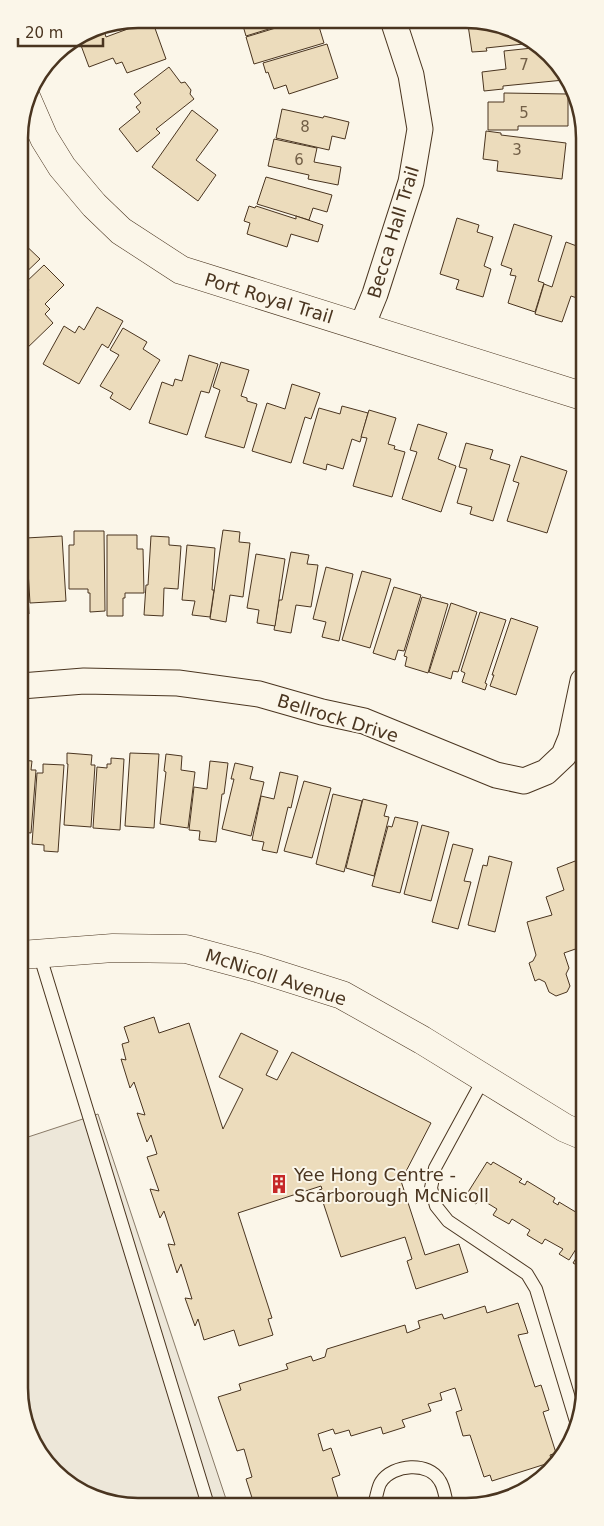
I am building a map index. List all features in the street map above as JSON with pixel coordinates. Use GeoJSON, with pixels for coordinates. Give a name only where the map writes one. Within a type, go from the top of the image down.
{"type":"FeatureCollection","features":[{"type":"Feature","properties":{"kind":"street","name":"Becca Hall Trail"},"geometry":{"type":"LineString","coordinates":[[362,326],[375,294],[411,182],[420,129],[411,75],[396,28]]}},
{"type":"Feature","properties":{"kind":"street","name":"Port Royal Trail"},"geometry":{"type":"LineString","coordinates":[[31,109],[44,138],[62,167],[94,205],[121,231],[181,270],[576,394]]}},
{"type":"Feature","properties":{"kind":"street","name":"Bellrock Drive"},"geometry":{"type":"LineString","coordinates":[[28,685],[84,681],[178,683],[259,694],[322,712],[364,721],[496,775],[524,781],[546,772],[564,755],[571,738],[576,714]]}},
{"type":"Feature","properties":{"kind":"street","name":"McNicoll Avenue"},"geometry":{"type":"LineString","coordinates":[[30,954],[113,948],[186,950],[258,968],[342,995],[422,1040],[565,1128],[576,1133]]}},
{"type":"Feature","properties":{"kind":"lane"},"geometry":{"type":"LineString","coordinates":[[30,954],[206,1498]]}},
{"type":"Feature","properties":{"kind":"lane"},"geometry":{"type":"LineString","coordinates":[[484,1078],[435,1168],[430,1188],[436,1206],[448,1221],[527,1274],[536,1289],[573,1413]]}},
{"type":"Feature","properties":{"kind":"lane"},"geometry":{"type":"LineString","coordinates":[[376,1498],[381,1482],[394,1471],[411,1466],[426,1470],[440,1479],[445,1498]]}},
{"type":"Feature","properties":{"kind":"shaded area"},"geometry":{"type":"Polygon","coordinates":[[[98,1114],[226,1498],[123,1498],[102,1493],[70,1476],[50,1456],[42,1444],[31,1417],[28,1403],[28,1137],[98,1114]]]}},
{"type":"Feature","properties":{"kind":"building"},"geometry":{"type":"Polygon","coordinates":[[[130,28],[155,28],[166,59],[127,73],[122,62],[116,64],[113,58],[89,67],[80,43],[105,32],[106,37],[130,28]]]}},
{"type":"Feature","properties":{"kind":"building"},"geometry":{"type":"Polygon","coordinates":[[[244,28],[272,28],[246,36],[244,28]]]}},
{"type":"Feature","properties":{"kind":"building"},"geometry":{"type":"Polygon","coordinates":[[[276,28],[319,28],[324,43],[254,64],[246,37],[276,28]]]}},
{"type":"Feature","properties":{"kind":"building"},"geometry":{"type":"Polygon","coordinates":[[[468,28],[502,33],[524,44],[486,48],[487,51],[472,52],[468,28]]]}},
{"type":"Feature","properties":{"kind":"building"},"geometry":{"type":"Polygon","coordinates":[[[327,44],[338,78],[289,94],[286,85],[274,89],[263,63],[327,44]]]}},
{"type":"Feature","properties":{"kind":"building"},"geometry":{"type":"Polygon","coordinates":[[[531,48],[554,70],[561,80],[503,86],[503,89],[484,91],[482,72],[506,69],[504,51],[531,48]]]}},
{"type":"Feature","properties":{"kind":"building"},"geometry":{"type":"Polygon","coordinates":[[[169,67],[181,83],[185,82],[191,90],[190,94],[194,99],[156,129],[160,133],[137,152],[119,129],[140,112],[136,107],[141,103],[134,94],[169,67]]]}},
{"type":"Feature","properties":{"kind":"building"},"geometry":{"type":"Polygon","coordinates":[[[504,93],[568,94],[568,126],[518,126],[518,130],[488,130],[488,102],[504,102],[504,93]]]}},
{"type":"Feature","properties":{"kind":"building"},"geometry":{"type":"Polygon","coordinates":[[[282,109],[349,122],[345,139],[332,136],[329,150],[276,138],[282,109]]]}},
{"type":"Feature","properties":{"kind":"building"},"geometry":{"type":"Polygon","coordinates":[[[192,110],[218,130],[196,160],[216,175],[198,201],[152,167],[192,110]]]}},
{"type":"Feature","properties":{"kind":"building"},"geometry":{"type":"Polygon","coordinates":[[[486,131],[501,133],[501,135],[566,143],[562,179],[497,171],[498,161],[483,159],[486,131]]]}},
{"type":"Feature","properties":{"kind":"building"},"geometry":{"type":"Polygon","coordinates":[[[274,139],[317,148],[314,162],[341,167],[338,185],[308,179],[309,175],[268,166],[274,139]]]}},
{"type":"Feature","properties":{"kind":"building"},"geometry":{"type":"Polygon","coordinates":[[[266,177],[332,195],[327,212],[313,208],[309,220],[257,204],[266,177]]]}},
{"type":"Feature","properties":{"kind":"building"},"geometry":{"type":"Polygon","coordinates":[[[249,206],[255,208],[256,206],[296,219],[296,216],[323,225],[318,242],[291,234],[287,247],[247,234],[250,223],[244,221],[249,206]]]}},
{"type":"Feature","properties":{"kind":"building"},"geometry":{"type":"Polygon","coordinates":[[[457,218],[479,225],[477,232],[493,237],[484,266],[491,269],[483,297],[456,289],[459,280],[440,274],[457,218]]]}},
{"type":"Feature","properties":{"kind":"building"},"geometry":{"type":"Polygon","coordinates":[[[514,224],[552,236],[538,281],[544,283],[535,312],[508,303],[516,276],[510,275],[512,269],[501,265],[514,224]]]}},
{"type":"Feature","properties":{"kind":"building"},"geometry":{"type":"Polygon","coordinates":[[[566,242],[576,246],[576,298],[571,296],[562,322],[535,314],[544,284],[552,287],[566,242]]]}},
{"type":"Feature","properties":{"kind":"building"},"geometry":{"type":"Polygon","coordinates":[[[28,248],[40,259],[28,270],[28,248]]]}},
{"type":"Feature","properties":{"kind":"building"},"geometry":{"type":"Polygon","coordinates":[[[44,265],[64,285],[45,304],[50,309],[45,314],[53,323],[28,347],[29,290],[28,280],[44,265]]]}},
{"type":"Feature","properties":{"kind":"building"},"geometry":{"type":"Polygon","coordinates":[[[97,307],[123,321],[108,348],[102,344],[79,384],[43,364],[64,326],[75,333],[79,326],[84,330],[97,307]]]}},
{"type":"Feature","properties":{"kind":"building"},"geometry":{"type":"Polygon","coordinates":[[[123,328],[147,342],[143,349],[160,360],[130,410],[110,398],[113,393],[100,386],[119,355],[110,350],[123,328]]]}},
{"type":"Feature","properties":{"kind":"building"},"geometry":{"type":"Polygon","coordinates":[[[189,355],[218,364],[209,393],[201,391],[187,435],[149,423],[162,382],[173,386],[175,379],[182,381],[189,355]]]}},
{"type":"Feature","properties":{"kind":"building"},"geometry":{"type":"Polygon","coordinates":[[[221,362],[249,370],[241,396],[247,398],[247,401],[257,404],[244,448],[205,437],[220,390],[213,387],[221,362]]]}},
{"type":"Feature","properties":{"kind":"building"},"geometry":{"type":"Polygon","coordinates":[[[292,384],[320,393],[311,419],[305,417],[291,463],[252,451],[267,403],[285,409],[292,384]]]}},
{"type":"Feature","properties":{"kind":"building"},"geometry":{"type":"Polygon","coordinates":[[[342,406],[368,413],[360,442],[352,439],[343,469],[327,464],[326,470],[303,463],[319,408],[340,414],[342,406]]]}},
{"type":"Feature","properties":{"kind":"building"},"geometry":{"type":"Polygon","coordinates":[[[369,410],[396,418],[388,444],[395,446],[394,449],[405,452],[392,497],[353,486],[367,438],[361,437],[369,410]]]}},
{"type":"Feature","properties":{"kind":"building"},"geometry":{"type":"Polygon","coordinates":[[[418,424],[447,433],[438,459],[456,466],[441,512],[402,499],[417,452],[410,450],[418,424]]]}},
{"type":"Feature","properties":{"kind":"building"},"geometry":{"type":"Polygon","coordinates":[[[466,443],[493,450],[490,459],[510,465],[493,521],[470,514],[472,507],[457,503],[467,469],[459,467],[466,443]]]}},
{"type":"Feature","properties":{"kind":"building"},"geometry":{"type":"Polygon","coordinates":[[[521,456],[567,471],[547,533],[507,521],[519,483],[513,481],[521,456]]]}},
{"type":"Feature","properties":{"kind":"building"},"geometry":{"type":"Polygon","coordinates":[[[223,530],[240,532],[239,542],[250,543],[243,597],[230,595],[226,622],[210,619],[223,530]]]}},
{"type":"Feature","properties":{"kind":"building"},"geometry":{"type":"Polygon","coordinates":[[[74,531],[104,531],[105,611],[90,612],[90,593],[88,593],[88,589],[69,589],[69,545],[74,545],[74,531]]]}},
{"type":"Feature","properties":{"kind":"building"},"geometry":{"type":"Polygon","coordinates":[[[107,535],[137,535],[137,549],[143,549],[144,593],[125,593],[125,598],[123,598],[123,616],[107,616],[107,535]]]}},
{"type":"Feature","properties":{"kind":"building"},"geometry":{"type":"Polygon","coordinates":[[[62,536],[66,601],[30,603],[28,538],[62,536]]]}},
{"type":"Feature","properties":{"kind":"building"},"geometry":{"type":"Polygon","coordinates":[[[151,536],[169,537],[169,545],[181,546],[178,589],[164,588],[163,616],[144,615],[151,536]]]}},
{"type":"Feature","properties":{"kind":"building"},"geometry":{"type":"Polygon","coordinates":[[[187,545],[215,548],[212,590],[214,590],[210,617],[192,615],[195,601],[182,600],[187,545]]]}},
{"type":"Feature","properties":{"kind":"building"},"geometry":{"type":"Polygon","coordinates":[[[291,552],[309,555],[307,564],[318,565],[311,607],[296,605],[291,633],[274,630],[279,600],[282,600],[291,552]]]}},
{"type":"Feature","properties":{"kind":"building"},"geometry":{"type":"Polygon","coordinates":[[[256,554],[285,559],[275,626],[257,623],[259,610],[247,608],[256,554]]]}},
{"type":"Feature","properties":{"kind":"building"},"geometry":{"type":"Polygon","coordinates":[[[326,567],[353,574],[339,641],[322,637],[326,622],[313,619],[326,567]]]}},
{"type":"Feature","properties":{"kind":"building"},"geometry":{"type":"Polygon","coordinates":[[[362,571],[391,579],[370,648],[342,640],[362,571]]]}},
{"type":"Feature","properties":{"kind":"building"},"geometry":{"type":"Polygon","coordinates":[[[394,587],[421,595],[404,651],[398,650],[395,660],[373,653],[394,587]]]}},
{"type":"Feature","properties":{"kind":"building"},"geometry":{"type":"Polygon","coordinates":[[[422,597],[448,604],[428,673],[405,666],[407,657],[404,656],[422,597]]]}},
{"type":"Feature","properties":{"kind":"building"},"geometry":{"type":"Polygon","coordinates":[[[451,603],[477,612],[458,672],[453,671],[451,679],[429,672],[451,603]]]}},
{"type":"Feature","properties":{"kind":"building"},"geometry":{"type":"Polygon","coordinates":[[[480,612],[506,620],[485,683],[487,684],[485,690],[462,682],[465,673],[461,671],[480,612]]]}},
{"type":"Feature","properties":{"kind":"building"},"geometry":{"type":"Polygon","coordinates":[[[511,618],[538,627],[516,695],[490,686],[511,618]]]}},
{"type":"Feature","properties":{"kind":"building"},"geometry":{"type":"Polygon","coordinates":[[[67,753],[92,755],[91,765],[95,765],[91,827],[64,825],[67,753]]]}},
{"type":"Feature","properties":{"kind":"building"},"geometry":{"type":"Polygon","coordinates":[[[130,753],[159,754],[154,828],[125,826],[130,753]]]}},
{"type":"Feature","properties":{"kind":"building"},"geometry":{"type":"Polygon","coordinates":[[[166,754],[182,756],[181,770],[195,772],[188,828],[160,824],[166,772],[164,771],[166,754]]]}},
{"type":"Feature","properties":{"kind":"building"},"geometry":{"type":"Polygon","coordinates":[[[111,758],[124,759],[120,830],[93,828],[97,767],[107,768],[107,764],[111,764],[111,758]]]}},
{"type":"Feature","properties":{"kind":"building"},"geometry":{"type":"Polygon","coordinates":[[[28,761],[32,761],[31,770],[36,770],[31,833],[28,833],[28,761]]]}},
{"type":"Feature","properties":{"kind":"building"},"geometry":{"type":"Polygon","coordinates":[[[210,761],[228,763],[216,842],[199,840],[200,831],[189,830],[194,787],[207,789],[210,761]]]}},
{"type":"Feature","properties":{"kind":"building"},"geometry":{"type":"Polygon","coordinates":[[[235,763],[253,767],[250,779],[264,782],[251,836],[222,829],[234,779],[231,779],[235,763]]]}},
{"type":"Feature","properties":{"kind":"building"},"geometry":{"type":"Polygon","coordinates":[[[43,764],[64,765],[58,852],[44,851],[44,845],[32,844],[37,773],[43,773],[43,764]]]}},
{"type":"Feature","properties":{"kind":"building"},"geometry":{"type":"Polygon","coordinates":[[[280,772],[298,776],[291,808],[288,807],[277,853],[262,850],[264,842],[252,840],[261,796],[274,799],[280,772]]]}},
{"type":"Feature","properties":{"kind":"building"},"geometry":{"type":"Polygon","coordinates":[[[304,781],[331,788],[312,858],[284,851],[304,781]]]}},
{"type":"Feature","properties":{"kind":"building"},"geometry":{"type":"Polygon","coordinates":[[[333,794],[362,801],[344,872],[316,864],[333,794]]]}},
{"type":"Feature","properties":{"kind":"building"},"geometry":{"type":"Polygon","coordinates":[[[363,799],[387,805],[384,816],[389,817],[374,876],[346,868],[363,799]]]}},
{"type":"Feature","properties":{"kind":"building"},"geometry":{"type":"Polygon","coordinates":[[[395,817],[418,822],[400,893],[372,886],[388,826],[392,827],[395,817]]]}},
{"type":"Feature","properties":{"kind":"building"},"geometry":{"type":"Polygon","coordinates":[[[422,825],[449,832],[431,901],[404,894],[422,825]]]}},
{"type":"Feature","properties":{"kind":"building"},"geometry":{"type":"Polygon","coordinates":[[[453,844],[473,849],[464,881],[471,882],[458,929],[432,922],[453,844]]]}},
{"type":"Feature","properties":{"kind":"building"},"geometry":{"type":"Polygon","coordinates":[[[489,856],[512,862],[495,932],[468,925],[483,865],[487,866],[489,856]]]}},
{"type":"Feature","properties":{"kind":"building"},"geometry":{"type":"Polygon","coordinates":[[[576,861],[576,949],[564,953],[569,968],[566,974],[570,986],[567,992],[556,996],[549,992],[545,982],[539,979],[535,981],[529,963],[533,961],[536,955],[527,922],[552,915],[546,897],[564,890],[557,868],[576,861]]]}},
{"type":"Feature","properties":{"kind":"building","name":"Yee Hong Centre - Scarborough McNicoll"},"geometry":{"type":"Polygon","coordinates":[[[154,1017],[159,1033],[189,1023],[223,1129],[243,1089],[219,1077],[241,1033],[278,1051],[266,1075],[277,1080],[292,1052],[431,1123],[401,1181],[425,1255],[459,1244],[468,1272],[416,1289],[407,1261],[412,1259],[405,1237],[341,1257],[319,1190],[322,1189],[321,1186],[238,1213],[272,1318],[268,1319],[273,1335],[239,1346],[234,1330],[204,1340],[198,1319],[195,1326],[185,1298],[192,1299],[181,1264],[177,1273],[168,1244],[175,1245],[164,1211],[160,1218],[150,1189],[159,1191],[147,1157],[157,1154],[151,1135],[147,1142],[137,1113],[145,1115],[134,1082],[130,1088],[121,1059],[126,1060],[122,1044],[129,1042],[124,1027],[154,1017]]]}},
{"type":"Feature","properties":{"kind":"building"},"geometry":{"type":"Polygon","coordinates":[[[487,1162],[491,1165],[493,1162],[522,1179],[519,1182],[525,1185],[527,1181],[555,1198],[553,1202],[558,1205],[559,1202],[576,1212],[576,1249],[569,1260],[559,1254],[563,1249],[545,1239],[542,1244],[527,1235],[530,1230],[512,1219],[509,1224],[493,1215],[497,1209],[479,1198],[476,1204],[465,1197],[487,1162]]]}},
{"type":"Feature","properties":{"kind":"building"},"geometry":{"type":"Polygon","coordinates":[[[518,1303],[528,1333],[518,1335],[535,1387],[541,1385],[549,1410],[543,1412],[556,1453],[550,1455],[551,1459],[546,1464],[492,1481],[490,1475],[484,1477],[470,1435],[463,1436],[456,1412],[462,1410],[455,1388],[440,1393],[442,1400],[428,1404],[431,1411],[402,1420],[405,1427],[383,1434],[381,1427],[351,1436],[349,1430],[335,1434],[333,1429],[318,1434],[323,1451],[331,1448],[340,1475],[332,1478],[338,1498],[252,1498],[246,1479],[252,1477],[244,1449],[237,1451],[218,1397],[241,1390],[239,1384],[288,1369],[286,1364],[311,1356],[313,1361],[325,1357],[327,1349],[405,1325],[407,1333],[420,1328],[418,1321],[442,1314],[444,1319],[485,1306],[487,1313],[518,1303]]]}},
{"type":"Feature","properties":{"kind":"place","name":"Yee Hong Centre - Scarborough McNicoll"},"geometry":{"type":"Point","coordinates":[279,1184]}}]}
